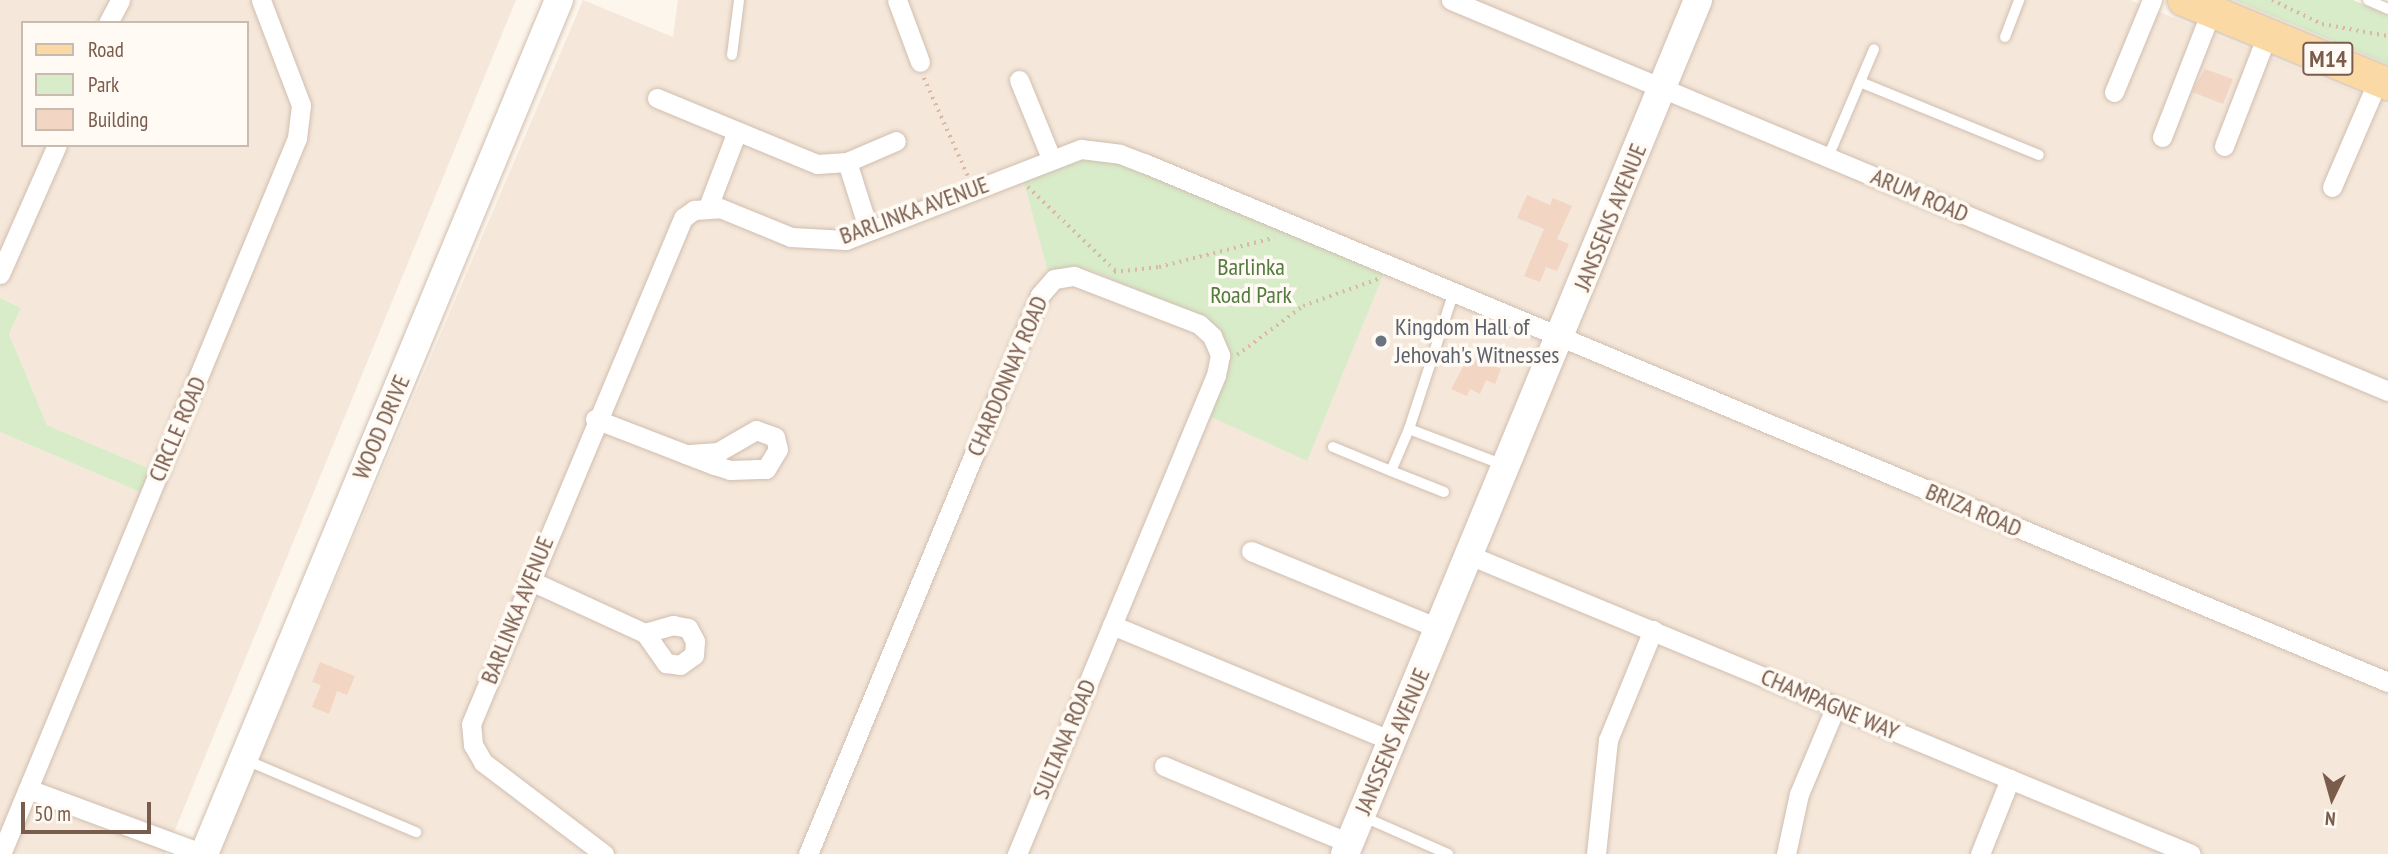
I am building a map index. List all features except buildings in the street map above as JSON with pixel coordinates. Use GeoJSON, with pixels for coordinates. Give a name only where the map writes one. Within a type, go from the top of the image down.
{"type":"FeatureCollection","features":[{"type":"Feature","properties":{"kind":"main road","name":"M14"},"geometry":{"type":"LineString","coordinates":[[2198,6],[2383,82]]}},
{"type":"Feature","properties":{"kind":"street"},"geometry":{"type":"LineString","coordinates":[[109,21],[120,0]]}},
{"type":"Feature","properties":{"kind":"street","name":"CIRCLE ROAD"},"geometry":{"type":"LineString","coordinates":[[1,854],[298,138],[301,105],[261,0]]}},
{"type":"Feature","properties":{"kind":"street","name":"WOOD DRIVE"},"geometry":{"type":"LineString","coordinates":[[204,854],[559,0]]}},
{"type":"Feature","properties":{"kind":"street"},"geometry":{"type":"LineString","coordinates":[[897,0],[920,62]]}},
{"type":"Feature","properties":{"kind":"street","name":"ARUM ROAD"},"geometry":{"type":"LineString","coordinates":[[1451,0],[2388,391]]}},
{"type":"Feature","properties":{"kind":"street","name":"JANSSENS AVENUE"},"geometry":{"type":"LineString","coordinates":[[1347,848],[1698,0]]}},
{"type":"Feature","properties":{"kind":"street"},"geometry":{"type":"LineString","coordinates":[[2114,92],[2152,0]]}},
{"type":"Feature","properties":{"kind":"street"},"geometry":{"type":"LineString","coordinates":[[2161,136],[2198,6]]}},
{"type":"Feature","properties":{"kind":"street"},"geometry":{"type":"LineString","coordinates":[[2224,146],[2267,35]]}},
{"type":"Feature","properties":{"kind":"street"},"geometry":{"type":"LineString","coordinates":[[1018,80],[1051,158]]}},
{"type":"Feature","properties":{"kind":"street"},"geometry":{"type":"LineString","coordinates":[[2332,187],[2383,82]]}},
{"type":"Feature","properties":{"kind":"street"},"geometry":{"type":"LineString","coordinates":[[657,97],[817,164],[848,162],[896,141]]}},
{"type":"Feature","properties":{"kind":"street"},"geometry":{"type":"LineString","coordinates":[[708,207],[737,131]]}},
{"type":"Feature","properties":{"kind":"street"},"geometry":{"type":"LineString","coordinates":[[0,274],[56,147]]}},
{"type":"Feature","properties":{"kind":"street","name":"BARLINKA AVENUE"},"geometry":{"type":"LineString","coordinates":[[604,854],[483,762],[472,745],[471,724],[674,231],[694,210],[708,207],[807,240],[846,240],[1051,158],[1081,149],[1120,154],[1560,337]]}},
{"type":"Feature","properties":{"kind":"street"},"geometry":{"type":"LineString","coordinates":[[848,162],[869,231]]}},
{"type":"Feature","properties":{"kind":"street"},"geometry":{"type":"LineString","coordinates":[[1081,277],[1205,328],[1217,346],[1218,366],[1112,625],[1392,741]]}},
{"type":"Feature","properties":{"kind":"street","name":"CHARDONNAY ROAD"},"geometry":{"type":"LineString","coordinates":[[808,854],[1040,295],[1054,279],[1081,277]]}},
{"type":"Feature","properties":{"kind":"street","name":"BRIZA ROAD"},"geometry":{"type":"LineString","coordinates":[[1560,337],[2388,682]]}},
{"type":"Feature","properties":{"kind":"street"},"geometry":{"type":"LineString","coordinates":[[596,419],[686,454]]}},
{"type":"Feature","properties":{"kind":"street"},"geometry":{"type":"LineString","coordinates":[[1251,551],[1438,628]]}},
{"type":"Feature","properties":{"kind":"street","name":"CHAMPAGNE WAY"},"geometry":{"type":"LineString","coordinates":[[1469,555],[2191,854]]}},
{"type":"Feature","properties":{"kind":"street"},"geometry":{"type":"LineString","coordinates":[[529,580],[645,633]]}},
{"type":"Feature","properties":{"kind":"street","name":"SULTANA ROAD"},"geometry":{"type":"LineString","coordinates":[[1017,854],[1112,625]]}},
{"type":"Feature","properties":{"kind":"street"},"geometry":{"type":"LineString","coordinates":[[1595,854],[1608,740],[1653,630]]}},
{"type":"Feature","properties":{"kind":"street"},"geometry":{"type":"LineString","coordinates":[[1786,854],[1795,805],[1836,706]]}},
{"type":"Feature","properties":{"kind":"street"},"geometry":{"type":"LineString","coordinates":[[1164,766],[1347,848]]}},
{"type":"Feature","properties":{"kind":"street"},"geometry":{"type":"LineString","coordinates":[[1979,854],[2010,779]]}},
{"type":"Feature","properties":{"kind":"street"},"geometry":{"type":"LineString","coordinates":[[28,789],[204,854]]}},
{"type":"Feature","properties":{"kind":"lane"},"geometry":{"type":"LineString","coordinates":[[732,55],[739,0]]}},
{"type":"Feature","properties":{"kind":"lane"},"geometry":{"type":"LineString","coordinates":[[2005,37],[2019,0]]}},
{"type":"Feature","properties":{"kind":"lane"},"geometry":{"type":"LineString","coordinates":[[2368,0],[2388,9]]}},
{"type":"Feature","properties":{"kind":"lane"},"geometry":{"type":"LineString","coordinates":[[1828,157],[1874,49]]}},
{"type":"Feature","properties":{"kind":"lane"},"geometry":{"type":"LineString","coordinates":[[1860,82],[2039,155]]}},
{"type":"Feature","properties":{"kind":"lane"},"geometry":{"type":"LineString","coordinates":[[1391,471],[1409,429],[1453,294]]}},
{"type":"Feature","properties":{"kind":"lane"},"geometry":{"type":"LineString","coordinates":[[1409,429],[1504,466]]}},
{"type":"Feature","properties":{"kind":"lane"},"geometry":{"type":"LineString","coordinates":[[1334,447],[1444,492]]}},
{"type":"Feature","properties":{"kind":"lane"},"geometry":{"type":"LineString","coordinates":[[244,759],[416,832]]}},
{"type":"Feature","properties":{"kind":"lane"},"geometry":{"type":"LineString","coordinates":[[1360,816],[1448,854]]}},
{"type":"Feature","properties":{"kind":"path"},"geometry":{"type":"LineString","coordinates":[[2272,0],[2322,24],[2388,36]]}},
{"type":"Feature","properties":{"kind":"path"},"geometry":{"type":"LineString","coordinates":[[920,62],[974,188]]}},
{"type":"Feature","properties":{"kind":"path"},"geometry":{"type":"LineString","coordinates":[[1018,171],[1023,183],[1117,271],[1126,282],[1122,294]]}},
{"type":"Feature","properties":{"kind":"path"},"geometry":{"type":"LineString","coordinates":[[1081,277],[1159,267],[1285,235],[1290,225]]}},
{"type":"Feature","properties":{"kind":"path"},"geometry":{"type":"LineString","coordinates":[[1218,366],[1303,306],[1374,284],[1388,267]]}},
{"type":"Feature","properties":{"kind":"shaded area"},"geometry":{"type":"Polygon","coordinates":[[[0,0],[516,0],[165,854],[0,854],[0,432],[140,492],[150,469],[47,425],[9,334],[21,308],[0,298],[0,0]]]}},
{"type":"Feature","properties":{"kind":"shaded area"},"geometry":{"type":"Polygon","coordinates":[[[583,0],[673,37],[678,0],[2130,0],[2388,105],[2388,854],[219,854],[583,0]]]}},
{"type":"Feature","properties":{"kind":"green space"},"geometry":{"type":"Polygon","coordinates":[[[2234,0],[2353,0],[2388,15],[2388,64],[2234,0]]]}},
{"type":"Feature","properties":{"kind":"green space","name":"Barlinka Road Park"},"geometry":{"type":"Polygon","coordinates":[[[1077,157],[1116,161],[1384,273],[1307,461],[1207,415],[1227,348],[1209,320],[1091,270],[1070,267],[1049,275],[1022,175],[1077,157]]]}},
{"type":"Feature","properties":{"kind":"green space"},"geometry":{"type":"Polygon","coordinates":[[[0,298],[21,308],[9,334],[47,425],[150,469],[140,492],[0,432],[0,298]]]}},
{"type":"Feature","properties":{"kind":"place","name":"Kingdom Hall of Jehovah's Witnesses"},"geometry":{"type":"Point","coordinates":[1381,341]}}]}
